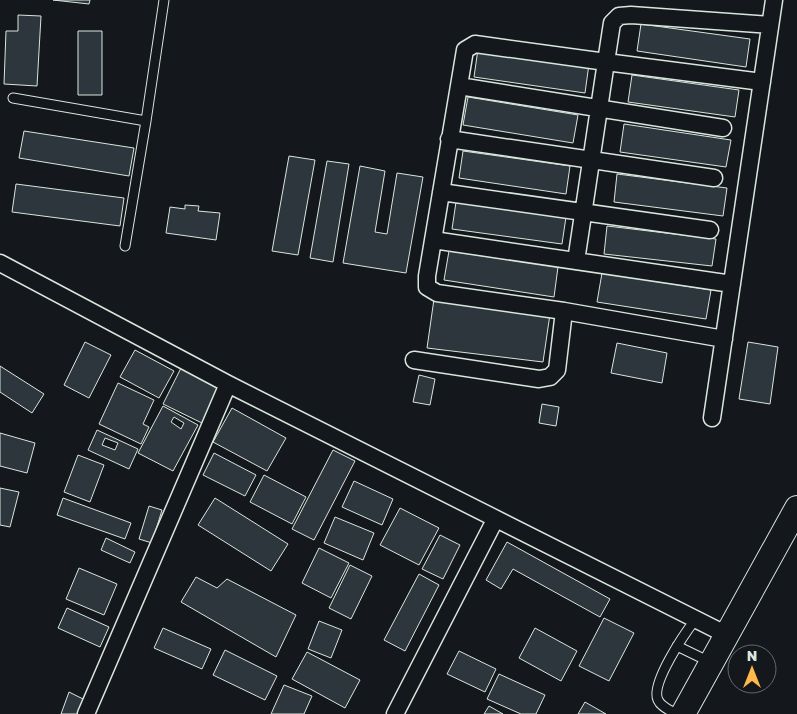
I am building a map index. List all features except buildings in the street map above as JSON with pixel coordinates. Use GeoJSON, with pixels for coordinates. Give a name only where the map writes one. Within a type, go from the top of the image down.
{"type":"FeatureCollection","features":[{"type":"Feature","properties":{"kind":"main road"},"geometry":{"type":"LineString","coordinates":[[683,714],[797,508]]}},
{"type":"Feature","properties":{"kind":"street"},"geometry":{"type":"LineString","coordinates":[[712,418],[774,0]]}},
{"type":"Feature","properties":{"kind":"street"},"geometry":{"type":"LineString","coordinates":[[576,261],[612,23],[619,16],[631,14],[770,25]]}},
{"type":"Feature","properties":{"kind":"street"},"geometry":{"type":"LineString","coordinates":[[724,339],[564,311],[437,293],[428,287],[427,282],[433,240],[465,50],[469,46],[475,44],[762,82]]}},
{"type":"Feature","properties":{"kind":"street"},"geometry":{"type":"LineString","coordinates":[[459,86],[723,128]]}},
{"type":"Feature","properties":{"kind":"street"},"geometry":{"type":"LineString","coordinates":[[450,139],[714,178]]}},
{"type":"Feature","properties":{"kind":"street"},"geometry":{"type":"LineString","coordinates":[[441,192],[710,230]]}},
{"type":"Feature","properties":{"kind":"street"},"geometry":{"type":"LineString","coordinates":[[433,240],[732,284]]}},
{"type":"Feature","properties":{"kind":"street"},"geometry":{"type":"LineString","coordinates":[[0,263],[228,384],[495,520],[727,635]]}},
{"type":"Feature","properties":{"kind":"street"},"geometry":{"type":"LineString","coordinates":[[414,360],[539,379],[550,377],[557,370],[564,311]]}},
{"type":"Feature","properties":{"kind":"street"},"geometry":{"type":"LineString","coordinates":[[86,714],[228,384]]}},
{"type":"Feature","properties":{"kind":"street"},"geometry":{"type":"LineString","coordinates":[[396,714],[495,520]]}},
{"type":"Feature","properties":{"kind":"lane"},"geometry":{"type":"LineString","coordinates":[[125,246],[164,0]]}},
{"type":"Feature","properties":{"kind":"lane"},"geometry":{"type":"LineString","coordinates":[[13,98],[146,121]]}},
{"type":"Feature","properties":{"kind":"lane"},"geometry":{"type":"LineString","coordinates":[[676,714],[661,705],[656,698],[657,688],[677,646],[695,620]]}},
{"type":"Feature","properties":{"kind":"lane"},"geometry":{"type":"LineString","coordinates":[[677,646],[711,663]]}}]}
